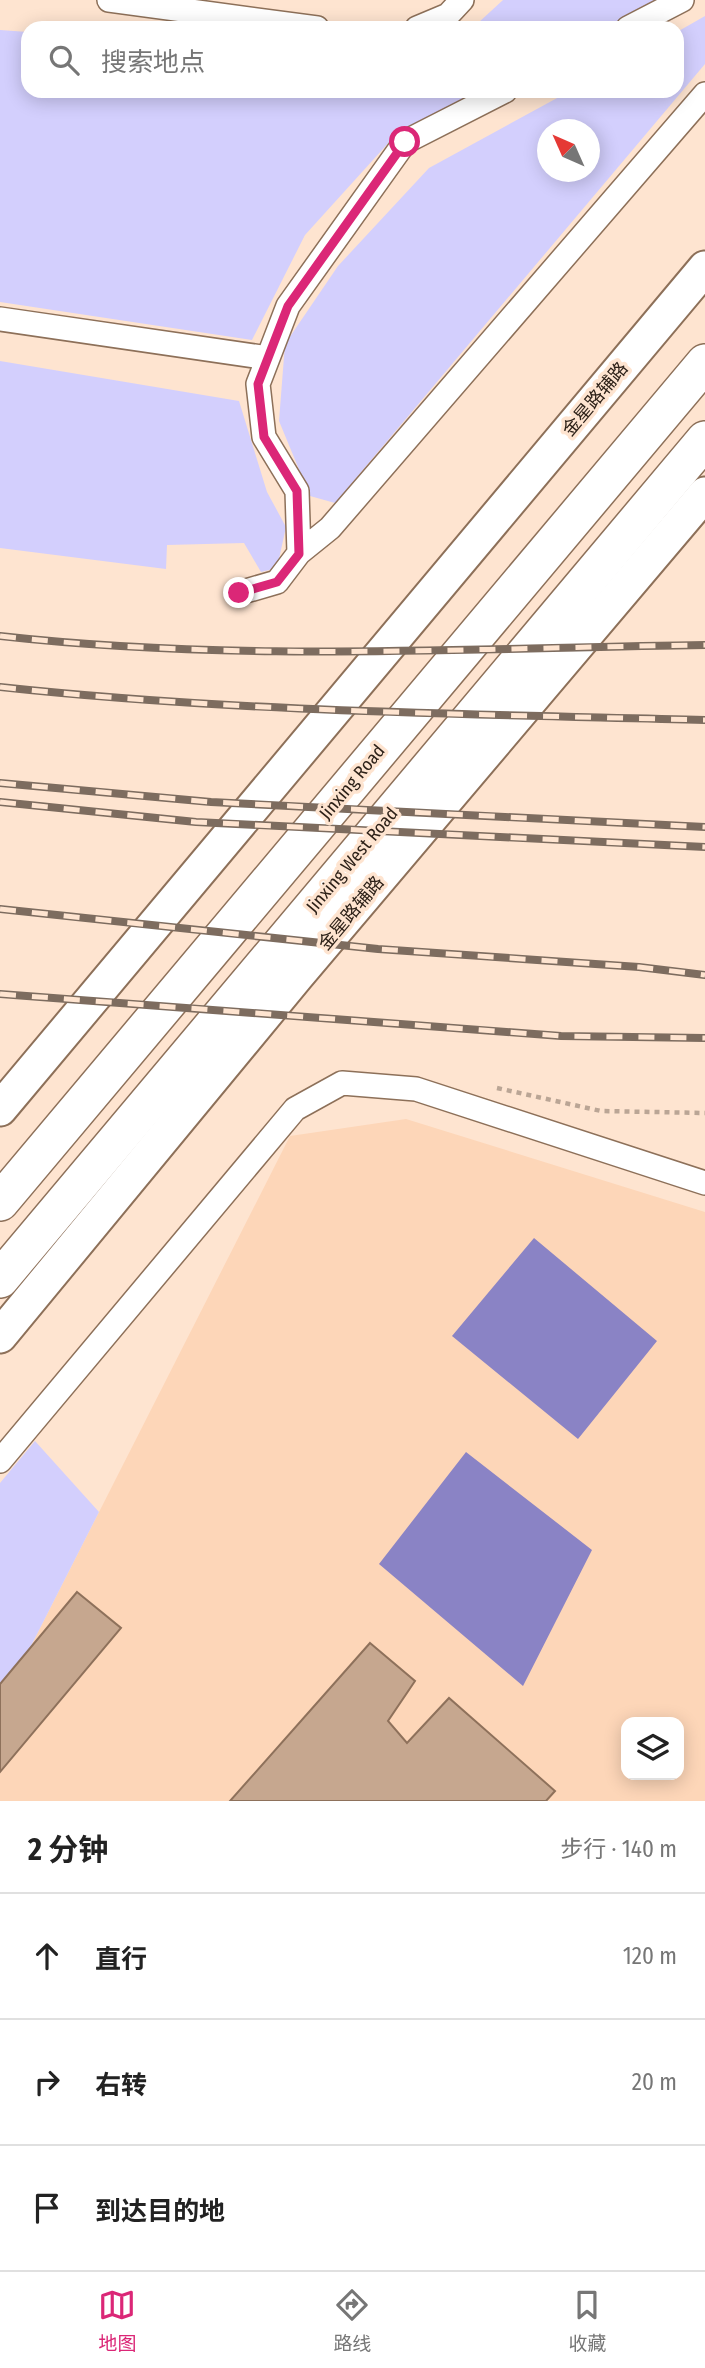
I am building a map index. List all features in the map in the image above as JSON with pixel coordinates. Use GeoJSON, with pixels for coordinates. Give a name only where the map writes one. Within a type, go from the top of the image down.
{"type":"FeatureCollection","features":[{"type":"Feature","properties":{"kind":"main road","name":"Jinxing Road"},"geometry":{"type":"LineString","coordinates":[[0,1202],[705,363]]}},
{"type":"Feature","properties":{"kind":"main road","name":"Jinxing West Road"},"geometry":{"type":"LineString","coordinates":[[0,1279],[705,440]]}},
{"type":"Feature","properties":{"kind":"street"},"geometry":{"type":"LineString","coordinates":[[109,0],[265,21]]}},
{"type":"Feature","properties":{"kind":"street"},"geometry":{"type":"LineString","coordinates":[[434,21],[448,15],[462,0]]}},
{"type":"Feature","properties":{"kind":"street"},"geometry":{"type":"LineString","coordinates":[[642,21],[682,0]]}},
{"type":"Feature","properties":{"kind":"street"},"geometry":{"type":"LineString","coordinates":[[239,593],[277,582],[299,554],[330,528],[705,94]]}},
{"type":"Feature","properties":{"kind":"street"},"geometry":{"type":"LineString","coordinates":[[299,554],[297,491],[264,437],[258,384],[288,306],[405,142],[491,98]]}},
{"type":"Feature","properties":{"kind":"street","name":"金星路辅路"},"geometry":{"type":"LineString","coordinates":[[0,1109],[705,268]]}},
{"type":"Feature","properties":{"kind":"street"},"geometry":{"type":"LineString","coordinates":[[0,319],[268,358]]}},
{"type":"Feature","properties":{"kind":"street","name":"金星路辅路"},"geometry":{"type":"LineString","coordinates":[[0,1336],[306,966],[705,494]]}},
{"type":"Feature","properties":{"kind":"street"},"geometry":{"type":"LineString","coordinates":[[0,1461],[295,1109],[342,1083],[416,1089],[705,1183]]}},
{"type":"Feature","properties":{"kind":"path"},"geometry":{"type":"LineString","coordinates":[[490,1088],[503,1088],[601,1111],[705,1113]]}},
{"type":"Feature","properties":{"kind":"shaded area"},"geometry":{"type":"Polygon","coordinates":[[[503,0],[659,0],[618,21],[480,21],[503,0]]]}},
{"type":"Feature","properties":{"kind":"shaded area"},"geometry":{"type":"Polygon","coordinates":[[[705,16],[705,64],[684,89],[684,28],[705,16]]]}},
{"type":"Feature","properties":{"kind":"shaded area"},"geometry":{"type":"Polygon","coordinates":[[[0,30],[21,32],[21,98],[471,98],[392,139],[305,235],[252,340],[0,302],[0,30]]]}},
{"type":"Feature","properties":{"kind":"shaded area"},"geometry":{"type":"Polygon","coordinates":[[[557,98],[676,98],[335,503],[310,496],[279,421],[285,344],[338,266],[429,168],[557,98]]]}},
{"type":"Feature","properties":{"kind":"shaded area"},"geometry":{"type":"Polygon","coordinates":[[[0,361],[239,401],[267,492],[286,527],[277,568],[261,572],[244,543],[167,545],[166,569],[0,548],[0,361]]]}},
{"type":"Feature","properties":{"kind":"shaded area"},"geometry":{"type":"Polygon","coordinates":[[[406,1119],[705,1212],[705,1801],[0,1801],[0,1707],[290,1136],[406,1119]]]}},
{"type":"Feature","properties":{"kind":"shaded area"},"geometry":{"type":"Polygon","coordinates":[[[534,1238],[657,1341],[578,1439],[452,1336],[534,1238]]]}},
{"type":"Feature","properties":{"kind":"shaded area"},"geometry":{"type":"Polygon","coordinates":[[[35,1441],[99,1512],[0,1707],[0,1483],[35,1441]]]}},
{"type":"Feature","properties":{"kind":"shaded area"},"geometry":{"type":"Polygon","coordinates":[[[466,1452],[592,1550],[523,1686],[379,1564],[466,1452]]]}},
{"type":"Feature","properties":{"kind":"building"},"geometry":{"type":"Polygon","coordinates":[[[77,1592],[121,1628],[0,1772],[0,1684],[77,1592]]]}},
{"type":"Feature","properties":{"kind":"building"},"geometry":{"type":"Polygon","coordinates":[[[370,1643],[415,1681],[388,1721],[407,1743],[449,1698],[555,1791],[546,1801],[230,1801],[370,1643]]]}},
{"type":"Feature","properties":{"kind":"railway"},"geometry":{"type":"LineString","coordinates":[[0,636],[88,644],[264,651],[705,645]]}},
{"type":"Feature","properties":{"kind":"railway"},"geometry":{"type":"LineString","coordinates":[[0,687],[264,707],[705,720]]}},
{"type":"Feature","properties":{"kind":"railway"},"geometry":{"type":"LineString","coordinates":[[0,783],[211,802],[705,827]]}},
{"type":"Feature","properties":{"kind":"railway"},"geometry":{"type":"LineString","coordinates":[[0,802],[196,822],[705,847]]}},
{"type":"Feature","properties":{"kind":"railway"},"geometry":{"type":"LineString","coordinates":[[0,909],[378,949],[639,967],[705,975]]}},
{"type":"Feature","properties":{"kind":"railway"},"geometry":{"type":"LineString","coordinates":[[0,994],[561,1036],[705,1038]]}},
{"type":"Feature","properties":{"kind":"route"},"geometry":{"type":"LineString","coordinates":[[239,593],[277,582],[299,554],[297,491],[264,437],[258,384],[288,306],[405,142]]}}]}
